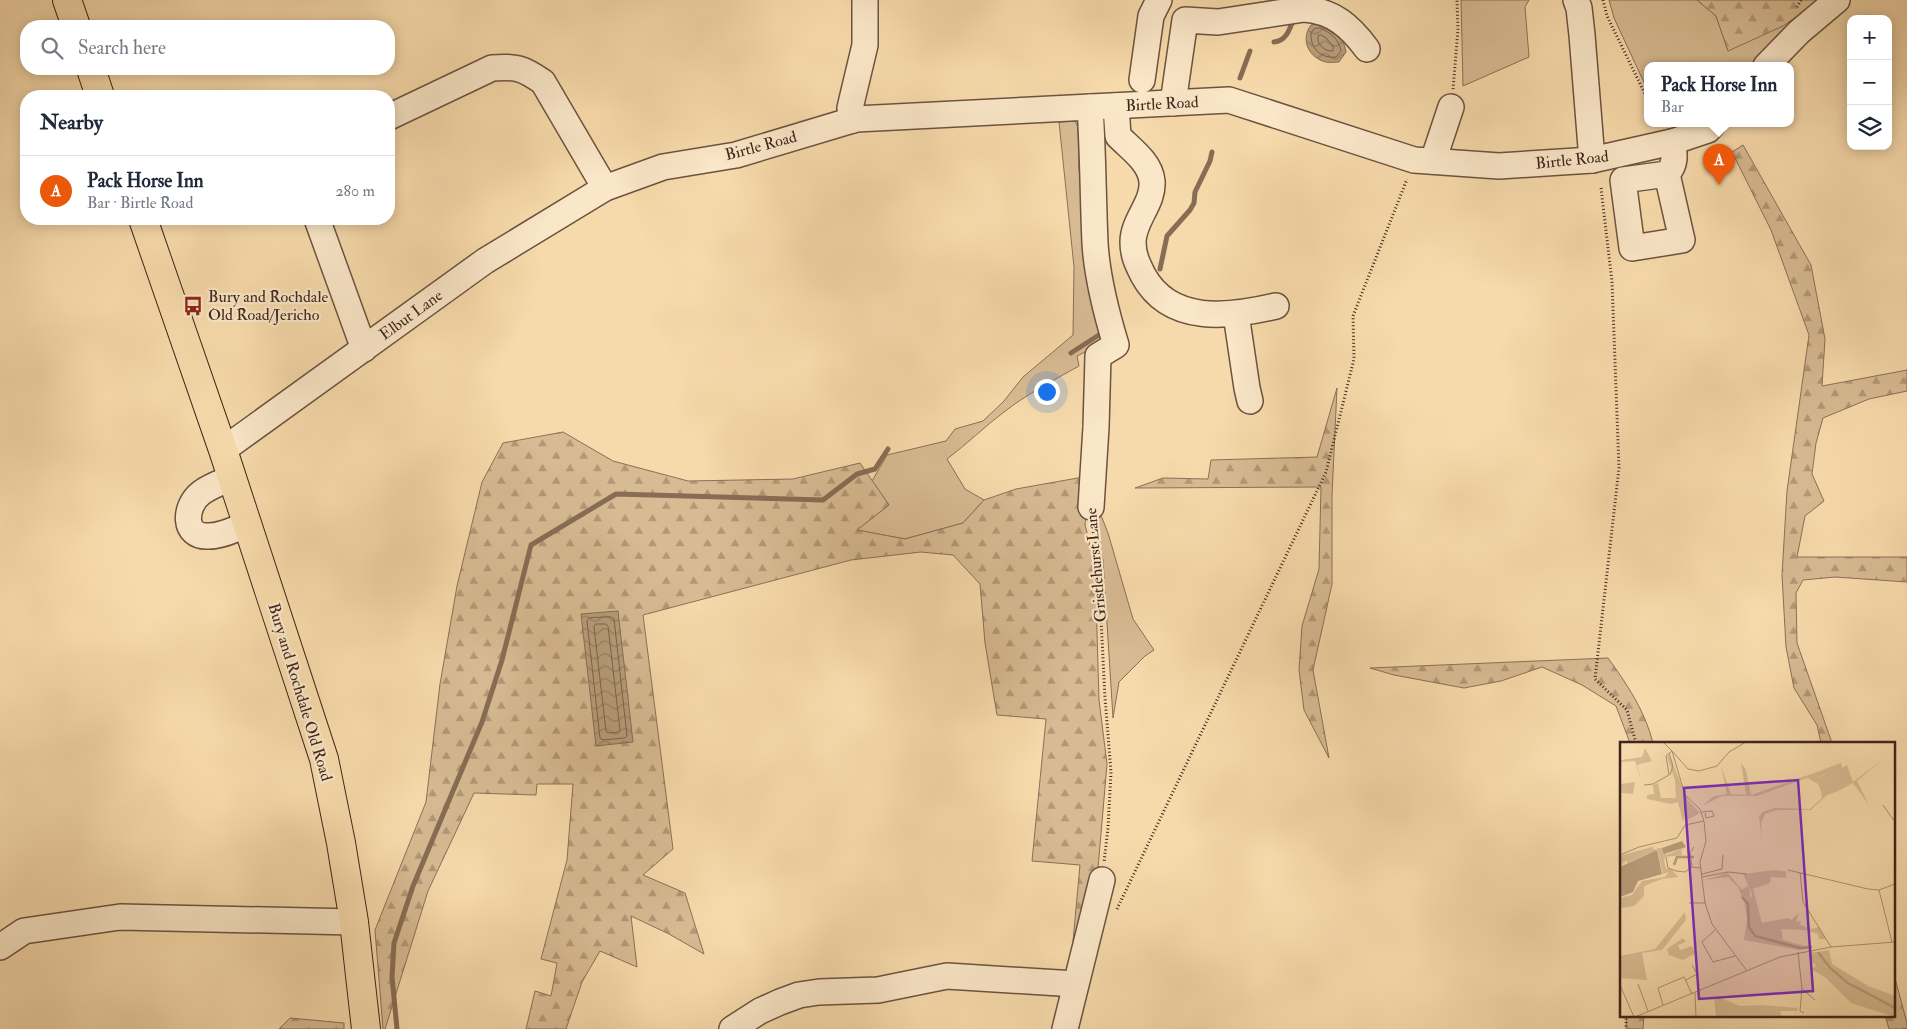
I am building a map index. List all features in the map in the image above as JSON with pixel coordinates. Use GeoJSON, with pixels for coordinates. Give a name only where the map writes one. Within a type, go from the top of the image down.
{"type":"FeatureCollection","features":[{"type":"Feature","properties":{"kind":"main road"},"geometry":{"type":"LineString","coordinates":[[67,0],[74,20]]}},
{"type":"Feature","properties":{"kind":"main road"},"geometry":{"type":"LineString","coordinates":[[93,75],[98,90]]}},
{"type":"Feature","properties":{"kind":"main road","name":"Bury and Rochdale Old Road"},"geometry":{"type":"LineString","coordinates":[[145,225],[223,450],[324,759],[341,842],[354,922],[366,1029]]}},
{"type":"Feature","properties":{"kind":"street"},"geometry":{"type":"LineString","coordinates":[[853,120],[850,108],[865,44],[865,0]]}},
{"type":"Feature","properties":{"kind":"street"},"geometry":{"type":"LineString","coordinates":[[1142,80],[1152,16],[1160,0]]}},
{"type":"Feature","properties":{"kind":"street"},"geometry":{"type":"LineString","coordinates":[[1576,0],[1579,8],[1595,159]]}},
{"type":"Feature","properties":{"kind":"street"},"geometry":{"type":"LineString","coordinates":[[1770,62],[1799,32],[1837,0]]}},
{"type":"Feature","properties":{"kind":"street"},"geometry":{"type":"LineString","coordinates":[[1173,103],[1179,10],[1218,22],[1302,8],[1323,12],[1341,20],[1367,48]]}},
{"type":"Feature","properties":{"kind":"street"},"geometry":{"type":"LineString","coordinates":[[395,114],[492,68],[508,67],[527,70],[543,82],[605,188]]}},
{"type":"Feature","properties":{"kind":"street","name":"Birtle Road"},"geometry":{"type":"LineString","coordinates":[[605,188],[663,167],[736,155],[853,120],[1229,100],[1424,161],[1499,166],[1595,159],[1672,142],[1708,130],[1710,127]]}},
{"type":"Feature","properties":{"kind":"street"},"geometry":{"type":"LineString","coordinates":[[1116,106],[1118,136],[1144,162],[1150,171],[1152,182],[1151,195],[1136,226],[1133,241],[1134,258],[1149,286],[1174,306],[1192,312],[1218,315],[1236,314],[1276,306]]}},
{"type":"Feature","properties":{"kind":"street","name":"Gristlehurst Lane"},"geometry":{"type":"LineString","coordinates":[[1090,107],[1094,162],[1095,244],[1111,329],[1116,344],[1098,356],[1091,507]]}},
{"type":"Feature","properties":{"kind":"street"},"geometry":{"type":"LineString","coordinates":[[1424,161],[1451,107]]}},
{"type":"Feature","properties":{"kind":"street"},"geometry":{"type":"LineString","coordinates":[[1667,174],[1673,167],[1675,156],[1672,142]]}},
{"type":"Feature","properties":{"kind":"street","name":"Elbut Lane"},"geometry":{"type":"LineString","coordinates":[[223,450],[485,261],[605,188]]}},
{"type":"Feature","properties":{"kind":"street"},"geometry":{"type":"LineString","coordinates":[[319,225],[364,349]]}},
{"type":"Feature","properties":{"kind":"street"},"geometry":{"type":"LineString","coordinates":[[1236,314],[1250,401]]}},
{"type":"Feature","properties":{"kind":"street"},"geometry":{"type":"LineString","coordinates":[[232,478],[200,493],[192,502],[188,512],[189,525],[193,532],[200,536],[210,536],[246,525]]}},
{"type":"Feature","properties":{"kind":"street"},"geometry":{"type":"LineString","coordinates":[[1065,1029],[1102,880]]}},
{"type":"Feature","properties":{"kind":"street"},"geometry":{"type":"LineString","coordinates":[[0,947],[12,929],[120,917],[354,922]]}},
{"type":"Feature","properties":{"kind":"street"},"geometry":{"type":"LineString","coordinates":[[732,1029],[760,1011],[780,1002],[799,995],[819,992],[878,990],[947,976],[1075,984]]}},
{"type":"Feature","properties":{"kind":"path"},"geometry":{"type":"LineString","coordinates":[[1451,107],[1458,30],[1457,0]]}},
{"type":"Feature","properties":{"kind":"path"},"geometry":{"type":"LineString","coordinates":[[1603,0],[1607,16],[1644,92]]}},
{"type":"Feature","properties":{"kind":"path"},"geometry":{"type":"LineString","coordinates":[[1595,159],[1612,282],[1620,468],[1595,679],[1627,710],[1636,742]]}},
{"type":"Feature","properties":{"kind":"path"},"geometry":{"type":"LineString","coordinates":[[1114,915],[1326,472],[1354,359],[1353,316],[1424,161]]}},
{"type":"Feature","properties":{"kind":"path","name":"Gristlehurst Lane"},"geometry":{"type":"LineString","coordinates":[[1091,507],[1092,533],[1098,558],[1105,698],[1111,772],[1108,828],[1102,880]]}},
{"type":"Feature","properties":{"kind":"path"},"geometry":{"type":"LineString","coordinates":[[1626,1016],[1626,1029]]}},
{"type":"Feature","properties":{"kind":"green space"},"geometry":{"type":"Polygon","coordinates":[[[1461,0],[1529,0],[1525,7],[1529,57],[1463,86],[1461,0]]]}},
{"type":"Feature","properties":{"kind":"green space"},"geometry":{"type":"Polygon","coordinates":[[[1609,0],[1697,0],[1716,16],[1728,50],[1818,1],[1759,62],[1644,62],[1644,82],[1614,18],[1609,0]]]}},
{"type":"Feature","properties":{"kind":"green space"},"geometry":{"type":"Polygon","coordinates":[[[1697,0],[1821,0],[1783,26],[1728,51],[1716,16],[1697,0]]]}},
{"type":"Feature","properties":{"kind":"green space"},"geometry":{"type":"Polygon","coordinates":[[[1075,121],[1078,127],[1079,170],[1107,341],[1077,356],[1079,366],[1013,405],[947,459],[965,489],[984,500],[963,523],[905,539],[856,530],[889,505],[872,481],[887,455],[946,441],[955,429],[983,421],[1004,401],[1023,377],[1073,335],[1074,267],[1059,122],[1075,121]]]}},
{"type":"Feature","properties":{"kind":"green space"},"geometry":{"type":"Polygon","coordinates":[[[1743,145],[1811,265],[1825,339],[1822,386],[1907,370],[1907,391],[1869,399],[1823,418],[1816,443],[1812,474],[1824,501],[1805,516],[1797,557],[1907,557],[1907,582],[1835,577],[1803,580],[1796,593],[1797,643],[1832,742],[1821,742],[1817,725],[1794,688],[1786,647],[1782,575],[1787,491],[1809,335],[1771,230],[1732,152],[1743,145]]]}},
{"type":"Feature","properties":{"kind":"green space"},"geometry":{"type":"Polygon","coordinates":[[[1337,388],[1332,495],[1332,584],[1313,670],[1329,758],[1304,710],[1299,670],[1302,626],[1319,569],[1321,487],[1135,488],[1163,478],[1208,479],[1211,460],[1317,457],[1337,388]]]}},
{"type":"Feature","properties":{"kind":"green space"},"geometry":{"type":"Polygon","coordinates":[[[563,432],[613,461],[688,481],[793,479],[860,463],[889,505],[857,530],[905,539],[963,523],[984,500],[1016,489],[1089,476],[1085,525],[1095,564],[1099,700],[1107,764],[1097,880],[1081,942],[1073,941],[1080,865],[1032,861],[1046,719],[997,715],[985,643],[980,584],[953,555],[921,552],[851,560],[643,615],[673,849],[643,875],[685,893],[704,954],[669,934],[631,916],[637,967],[600,951],[582,982],[566,1029],[526,1029],[535,991],[551,996],[557,963],[541,959],[567,860],[573,784],[537,784],[536,795],[474,793],[428,891],[385,1029],[383,1029],[375,930],[426,802],[440,684],[457,586],[482,482],[503,443],[563,432]]]}},
{"type":"Feature","properties":{"kind":"green space"},"geometry":{"type":"Polygon","coordinates":[[[1095,500],[1108,533],[1133,619],[1154,650],[1145,656],[1119,682],[1113,718],[1103,560],[1097,536],[1095,500]]]}},
{"type":"Feature","properties":{"kind":"green space"},"geometry":{"type":"Polygon","coordinates":[[[1608,658],[1635,698],[1650,731],[1653,742],[1630,742],[1616,706],[1582,685],[1542,667],[1501,681],[1464,688],[1394,675],[1370,668],[1608,658]]]}},
{"type":"Feature","properties":{"kind":"green space"},"geometry":{"type":"Polygon","coordinates":[[[1894,975],[1907,1029],[1889,1029],[1885,1016],[1894,1016],[1894,975]]]}},
{"type":"Feature","properties":{"kind":"green space"},"geometry":{"type":"Polygon","coordinates":[[[1627,1016],[1644,1016],[1643,1029],[1626,1029],[1627,1016]]]}},
{"type":"Feature","properties":{"kind":"green space"},"geometry":{"type":"Polygon","coordinates":[[[290,1018],[344,1023],[344,1029],[279,1029],[290,1018]]]}},
{"type":"Feature","properties":{"kind":"water"},"geometry":{"type":"Polygon","coordinates":[[[1321,23],[1335,31],[1343,41],[1346,52],[1339,62],[1320,60],[1308,48],[1306,37],[1311,25],[1321,23]]]}},
{"type":"Feature","properties":{"kind":"water"},"geometry":{"type":"Polygon","coordinates":[[[618,611],[633,742],[596,746],[581,614],[618,611]]]}},
{"type":"Feature","properties":{"kind":"waterway"},"geometry":{"type":"LineString","coordinates":[[1274,42],[1285,37],[1294,18]]}},
{"type":"Feature","properties":{"kind":"waterway"},"geometry":{"type":"LineString","coordinates":[[1240,78],[1250,51]]}},
{"type":"Feature","properties":{"kind":"waterway"},"geometry":{"type":"LineString","coordinates":[[1160,269],[1167,236],[1194,203],[1195,192],[1210,161],[1212,152]]}},
{"type":"Feature","properties":{"kind":"waterway"},"geometry":{"type":"LineString","coordinates":[[1071,353],[1105,331]]}},
{"type":"Feature","properties":{"kind":"waterway"},"geometry":{"type":"LineString","coordinates":[[397,1029],[392,977],[394,943],[413,886],[482,722],[502,660],[531,545],[616,494],[823,500],[857,474],[875,469],[888,449]]}},
{"type":"Feature","properties":{"kind":"place","name":"Pack Horse Inn"},"geometry":{"type":"Point","coordinates":[1719,185]}},
{"type":"Feature","properties":{"kind":"place","name":"Bury and Rochdale Old Road/Jericho"},"geometry":{"type":"Point","coordinates":[193,306]}}]}
